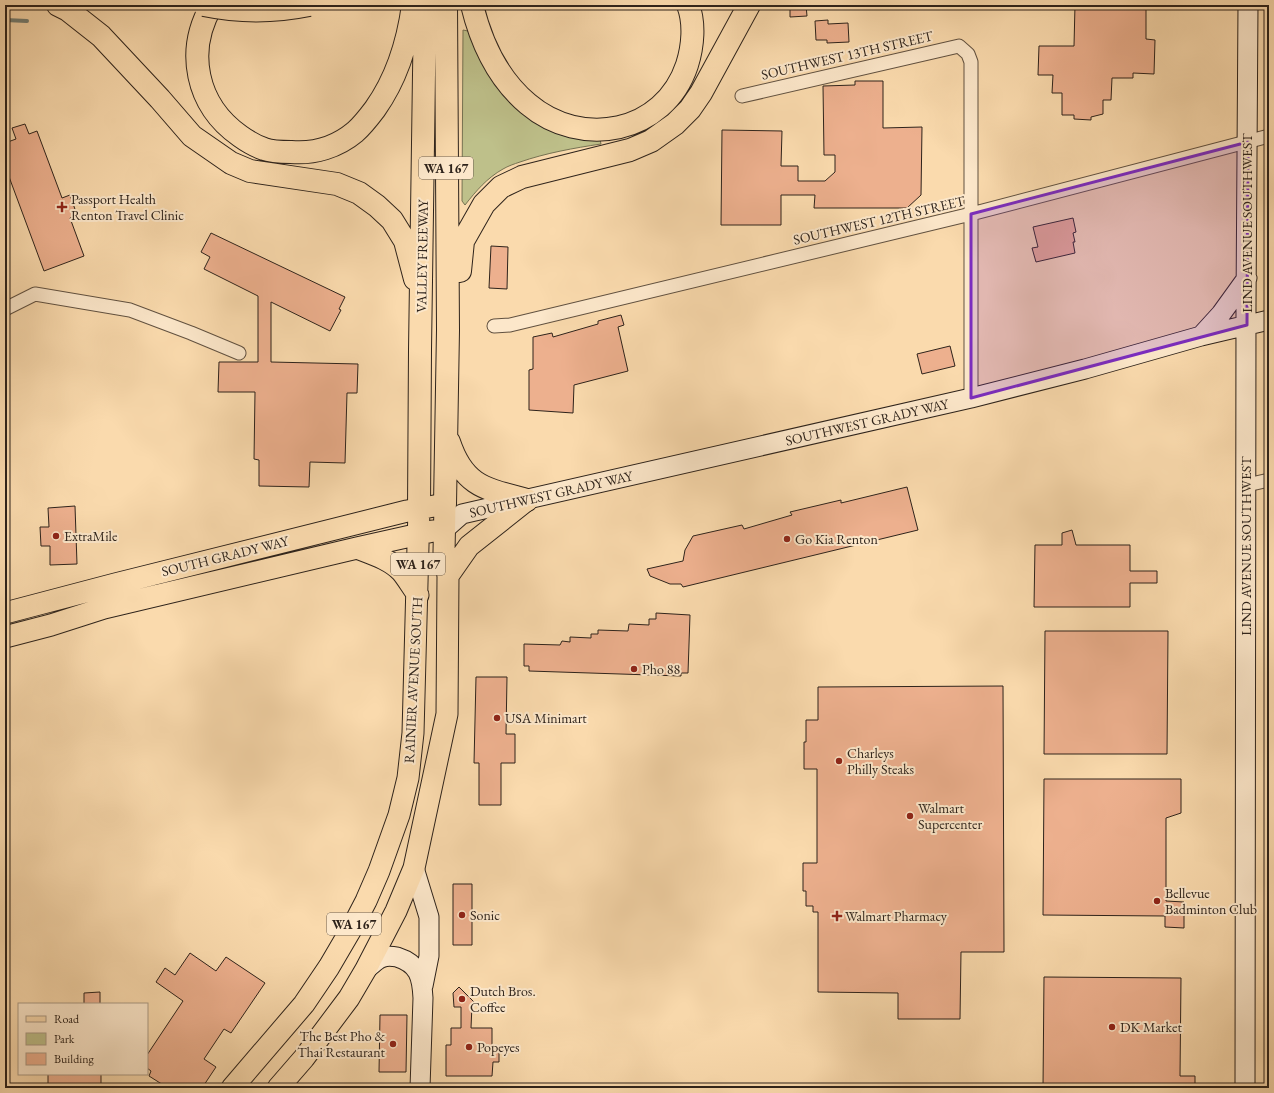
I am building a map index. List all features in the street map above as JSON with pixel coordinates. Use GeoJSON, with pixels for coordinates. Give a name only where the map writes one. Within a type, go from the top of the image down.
{"type":"FeatureCollection","features":[{"type":"Feature","properties":{"kind":"highway"},"geometry":{"type":"LineString","coordinates":[[58,5],[68,10],[101,36],[160,99],[192,136],[224,159],[250,171],[337,184],[359,193],[378,206],[392,220],[405,241],[411,266],[422,299]]}},
{"type":"Feature","properties":{"kind":"highway"},"geometry":{"type":"LineString","coordinates":[[204,5],[228,9],[254,10],[279,9],[309,5]]}},
{"type":"Feature","properties":{"kind":"highway"},"geometry":{"type":"LineString","coordinates":[[212,5],[200,31],[197,59],[204,93],[216,115],[230,130],[247,141],[264,149],[305,153],[329,147],[343,140],[364,124],[384,96],[394,77],[410,24],[413,5]]}},
{"type":"Feature","properties":{"kind":"highway","name":"VALLEY FREEWAY"},"geometry":{"type":"LineString","coordinates":[[419,508],[425,5]]}},
{"type":"Feature","properties":{"kind":"highway","name":"VALLEY FREEWAY"},"geometry":{"type":"LineString","coordinates":[[446,5],[448,330],[447,438],[454,509]]}},
{"type":"Feature","properties":{"kind":"highway"},"geometry":{"type":"LineString","coordinates":[[472,5],[483,40],[490,56],[507,81],[528,104],[553,120],[567,126],[598,130],[617,128],[641,119],[663,104],[674,91],[684,74],[692,41],[692,24],[688,5]]}},
{"type":"Feature","properties":{"kind":"highway"},"geometry":{"type":"LineString","coordinates":[[448,330],[459,295],[460,265],[463,241],[484,204],[501,187],[522,177],[630,150],[651,141],[676,124],[690,109],[701,93],[749,5]]}},
{"type":"Feature","properties":{"kind":"highway"},"geometry":{"type":"LineString","coordinates":[[447,438],[454,458],[462,471],[476,483],[496,492],[526,500]]}},
{"type":"Feature","properties":{"kind":"main road","name":"LIND AVENUE SOUTHWEST"},"geometry":{"type":"LineString","coordinates":[[1245,1088],[1248,5]]}},
{"type":"Feature","properties":{"kind":"main road"},"geometry":{"type":"LineString","coordinates":[[1201,336],[1221,314],[1247,278]]}},
{"type":"Feature","properties":{"kind":"main road","name":"SOUTHWEST GRADY WAY"},"geometry":{"type":"LineString","coordinates":[[454,509],[526,500],[971,398],[1085,369],[1201,336],[1269,320]]}},
{"type":"Feature","properties":{"kind":"main road"},"geometry":{"type":"LineString","coordinates":[[448,576],[469,546],[526,500]]}},
{"type":"Feature","properties":{"kind":"main road","name":"SOUTH GRADY WAY"},"geometry":{"type":"LineString","coordinates":[[5,614],[115,584],[419,508],[454,509]]}},
{"type":"Feature","properties":{"kind":"main road","name":"RAINIER AVENUE SOUTH"},"geometry":{"type":"LineString","coordinates":[[232,1088],[304,1004],[329,967],[353,926],[379,871],[399,815],[408,778],[413,733],[418,595],[419,508]]}},
{"type":"Feature","properties":{"kind":"main road","name":"RAINIER AVENUE SOUTH"},"geometry":{"type":"LineString","coordinates":[[278,1088],[304,1058],[349,998],[396,911],[414,868],[447,714],[448,576],[444,552],[445,529],[454,509]]}},
{"type":"Feature","properties":{"kind":"main road","name":"SOUTH GRADY WAY"},"geometry":{"type":"LineString","coordinates":[[5,637],[51,625],[104,608],[419,533],[445,529]]}},
{"type":"Feature","properties":{"kind":"main road"},"geometry":{"type":"LineString","coordinates":[[357,548],[392,563],[402,572],[418,595]]}},
{"type":"Feature","properties":{"kind":"main road"},"geometry":{"type":"LineString","coordinates":[[414,868],[429,917],[429,956],[423,986],[420,1088]]}},
{"type":"Feature","properties":{"kind":"main road"},"geometry":{"type":"LineString","coordinates":[[366,969],[382,957],[393,956],[404,959],[417,970],[423,986]]}},
{"type":"Feature","properties":{"kind":"street","name":"SOUTHWEST 13TH STREET"},"geometry":{"type":"LineString","coordinates":[[742,96],[959,46],[968,54],[971,62],[971,214]]}},
{"type":"Feature","properties":{"kind":"street","name":"SOUTHWEST 12TH STREET"},"geometry":{"type":"LineString","coordinates":[[494,326],[517,323],[971,214],[1269,136]]}},
{"type":"Feature","properties":{"kind":"street"},"geometry":{"type":"LineString","coordinates":[[971,214],[971,398]]}},
{"type":"Feature","properties":{"kind":"street"},"geometry":{"type":"LineString","coordinates":[[5,310],[35,294],[130,310],[177,327],[239,353]]}},
{"type":"Feature","properties":{"kind":"street"},"geometry":{"type":"LineString","coordinates":[[1246,486],[1269,480]]}},
{"type":"Feature","properties":{"kind":"highlighted area"},"geometry":{"type":"Polygon","coordinates":[[[1248,142],[1247,325],[971,398],[971,214],[1248,142]]]}},
{"type":"Feature","properties":{"kind":"green space"},"geometry":{"type":"Polygon","coordinates":[[[463,30],[468,31],[482,61],[490,74],[599,135],[601,144],[550,153],[507,167],[487,181],[465,205],[462,201],[463,30]]]}},
{"type":"Feature","properties":{"kind":"building"},"geometry":{"type":"Polygon","coordinates":[[[790,5],[806,5],[807,16],[790,17],[790,5]]]}},
{"type":"Feature","properties":{"kind":"building"},"geometry":{"type":"Polygon","coordinates":[[[1075,5],[1146,5],[1146,39],[1155,40],[1154,74],[1133,73],[1133,78],[1112,78],[1111,100],[1103,100],[1103,114],[1091,117],[1091,120],[1074,119],[1074,115],[1062,115],[1062,93],[1052,93],[1053,75],[1038,75],[1039,46],[1074,46],[1075,5]]]}},
{"type":"Feature","properties":{"kind":"building"},"geometry":{"type":"Polygon","coordinates":[[[828,20],[828,24],[848,23],[849,42],[827,43],[827,40],[816,40],[815,21],[828,20]]]}},
{"type":"Feature","properties":{"kind":"building"},"geometry":{"type":"Polygon","coordinates":[[[855,81],[883,81],[883,128],[922,127],[921,195],[907,208],[814,208],[815,195],[781,195],[781,225],[721,225],[722,130],[782,131],[781,166],[798,166],[798,181],[825,181],[835,172],[835,155],[824,155],[823,86],[855,85],[855,81]]]}},
{"type":"Feature","properties":{"kind":"building"},"geometry":{"type":"Polygon","coordinates":[[[25,124],[29,134],[37,131],[62,198],[70,195],[77,215],[70,218],[84,256],[44,271],[5,166],[5,143],[16,139],[12,128],[25,124]]]}},
{"type":"Feature","properties":{"kind":"building"},"geometry":{"type":"Polygon","coordinates":[[[1073,218],[1076,232],[1073,233],[1075,253],[1036,262],[1032,248],[1038,247],[1033,227],[1073,218]]]}},
{"type":"Feature","properties":{"kind":"building"},"geometry":{"type":"Polygon","coordinates":[[[211,233],[345,297],[339,309],[341,310],[330,331],[271,302],[271,362],[358,364],[357,393],[347,393],[345,463],[310,462],[309,487],[259,486],[259,460],[254,459],[255,392],[218,392],[219,362],[258,362],[258,296],[204,269],[210,257],[201,252],[211,233]]]}},
{"type":"Feature","properties":{"kind":"building"},"geometry":{"type":"Polygon","coordinates":[[[491,246],[508,247],[507,289],[489,288],[491,246]]]}},
{"type":"Feature","properties":{"kind":"building"},"geometry":{"type":"Polygon","coordinates":[[[621,315],[624,325],[618,327],[628,371],[574,385],[573,413],[529,410],[529,370],[533,369],[533,337],[552,333],[553,337],[598,324],[598,321],[621,315]]]}},
{"type":"Feature","properties":{"kind":"building"},"geometry":{"type":"Polygon","coordinates":[[[950,346],[955,366],[922,374],[917,354],[950,346]]]}},
{"type":"Feature","properties":{"kind":"building","name":"Go Kia Renton"},"geometry":{"type":"Polygon","coordinates":[[[907,487],[918,530],[683,587],[681,584],[670,584],[650,576],[647,569],[683,561],[685,550],[693,536],[742,525],[744,529],[792,515],[790,512],[841,500],[841,503],[907,487]]]}},
{"type":"Feature","properties":{"kind":"building"},"geometry":{"type":"Polygon","coordinates":[[[75,506],[77,564],[50,565],[50,546],[41,546],[40,527],[49,527],[48,508],[75,506]]]}},
{"type":"Feature","properties":{"kind":"building"},"geometry":{"type":"Polygon","coordinates":[[[1072,530],[1076,545],[1130,545],[1130,571],[1157,571],[1157,583],[1130,583],[1130,607],[1034,607],[1035,545],[1062,545],[1062,533],[1072,530]]]}},
{"type":"Feature","properties":{"kind":"building"},"geometry":{"type":"Polygon","coordinates":[[[656,613],[690,615],[688,673],[681,673],[681,676],[529,671],[529,666],[524,666],[524,644],[560,645],[562,641],[570,642],[570,637],[591,638],[591,634],[598,634],[598,630],[628,631],[629,624],[649,625],[649,619],[656,619],[656,613]]]}},
{"type":"Feature","properties":{"kind":"building"},"geometry":{"type":"Polygon","coordinates":[[[1045,631],[1168,631],[1167,754],[1044,754],[1045,631]]]}},
{"type":"Feature","properties":{"kind":"building"},"geometry":{"type":"Polygon","coordinates":[[[476,677],[507,677],[506,734],[515,734],[515,763],[501,763],[501,805],[479,805],[479,763],[474,763],[476,677]]]}},
{"type":"Feature","properties":{"kind":"building","name":"Walmart Supercenter"},"geometry":{"type":"Polygon","coordinates":[[[1003,686],[1004,952],[961,952],[960,1019],[898,1019],[898,993],[818,992],[818,912],[813,912],[813,906],[806,906],[806,891],[803,891],[803,863],[817,863],[817,769],[804,769],[804,742],[806,742],[806,720],[818,720],[818,687],[1003,686]]]}},
{"type":"Feature","properties":{"kind":"building"},"geometry":{"type":"Polygon","coordinates":[[[1044,779],[1181,779],[1181,813],[1166,818],[1166,901],[1184,902],[1184,928],[1165,927],[1165,916],[1043,915],[1044,779]]]}},
{"type":"Feature","properties":{"kind":"building","name":"Sonic"},"geometry":{"type":"Polygon","coordinates":[[[453,884],[472,884],[472,945],[453,945],[453,884]]]}},
{"type":"Feature","properties":{"kind":"building"},"geometry":{"type":"Polygon","coordinates":[[[190,953],[216,971],[226,957],[265,983],[231,1033],[224,1029],[204,1059],[216,1067],[202,1088],[168,1088],[149,1076],[151,1071],[148,1069],[148,1054],[183,1001],[156,982],[165,968],[175,975],[190,953]]]}},
{"type":"Feature","properties":{"kind":"building","name":"DK Market"},"geometry":{"type":"Polygon","coordinates":[[[1044,977],[1181,978],[1180,1076],[1195,1076],[1195,1088],[1043,1088],[1044,977]]]}},
{"type":"Feature","properties":{"kind":"building","name":"Popeyes"},"geometry":{"type":"Polygon","coordinates":[[[459,987],[474,1002],[472,1005],[471,1028],[492,1028],[492,1049],[499,1049],[499,1062],[493,1062],[492,1076],[446,1076],[446,1045],[451,1045],[451,1028],[461,1028],[461,1007],[454,1007],[453,993],[459,987]]]}},
{"type":"Feature","properties":{"kind":"building"},"geometry":{"type":"Polygon","coordinates":[[[100,992],[100,1003],[84,1003],[84,993],[100,992]]]}},
{"type":"Feature","properties":{"kind":"building","name":"The Best Pho & Thai Restaurant"},"geometry":{"type":"Polygon","coordinates":[[[380,1015],[407,1015],[406,1072],[379,1072],[380,1015]]]}},
{"type":"Feature","properties":{"kind":"building"},"geometry":{"type":"Polygon","coordinates":[[[48,1075],[101,1075],[101,1088],[48,1088],[48,1075]]]}},
{"type":"Feature","properties":{"kind":"waterway"},"geometry":{"type":"LineString","coordinates":[[5,20],[27,21]]}},
{"type":"Feature","properties":{"kind":"place","name":"Passport Health Renton Travel Clinic"},"geometry":{"type":"Point","coordinates":[62,207]}},
{"type":"Feature","properties":{"kind":"place","name":"ExtraMile"},"geometry":{"type":"Point","coordinates":[56,536]}},
{"type":"Feature","properties":{"kind":"place","name":"Go Kia Renton"},"geometry":{"type":"Point","coordinates":[787,539]}},
{"type":"Feature","properties":{"kind":"place","name":"Pho 88"},"geometry":{"type":"Point","coordinates":[634,669]}},
{"type":"Feature","properties":{"kind":"place","name":"USA Minimart"},"geometry":{"type":"Point","coordinates":[497,718]}},
{"type":"Feature","properties":{"kind":"place","name":"Charleys Philly Steaks"},"geometry":{"type":"Point","coordinates":[839,761]}},
{"type":"Feature","properties":{"kind":"place","name":"Walmart Supercenter"},"geometry":{"type":"Point","coordinates":[910,816]}},
{"type":"Feature","properties":{"kind":"place","name":"Bellevue Badminton Club"},"geometry":{"type":"Point","coordinates":[1157,901]}},
{"type":"Feature","properties":{"kind":"place","name":"Sonic"},"geometry":{"type":"Point","coordinates":[462,915]}},
{"type":"Feature","properties":{"kind":"place","name":"Walmart Pharmacy"},"geometry":{"type":"Point","coordinates":[837,916]}},
{"type":"Feature","properties":{"kind":"place","name":"Dutch Bros. Coffee"},"geometry":{"type":"Point","coordinates":[462,999]}},
{"type":"Feature","properties":{"kind":"place","name":"DK Market"},"geometry":{"type":"Point","coordinates":[1112,1027]}},
{"type":"Feature","properties":{"kind":"place","name":"The Best Pho & Thai Restaurant"},"geometry":{"type":"Point","coordinates":[393,1044]}},
{"type":"Feature","properties":{"kind":"place","name":"Popeyes"},"geometry":{"type":"Point","coordinates":[469,1047]}}]}
